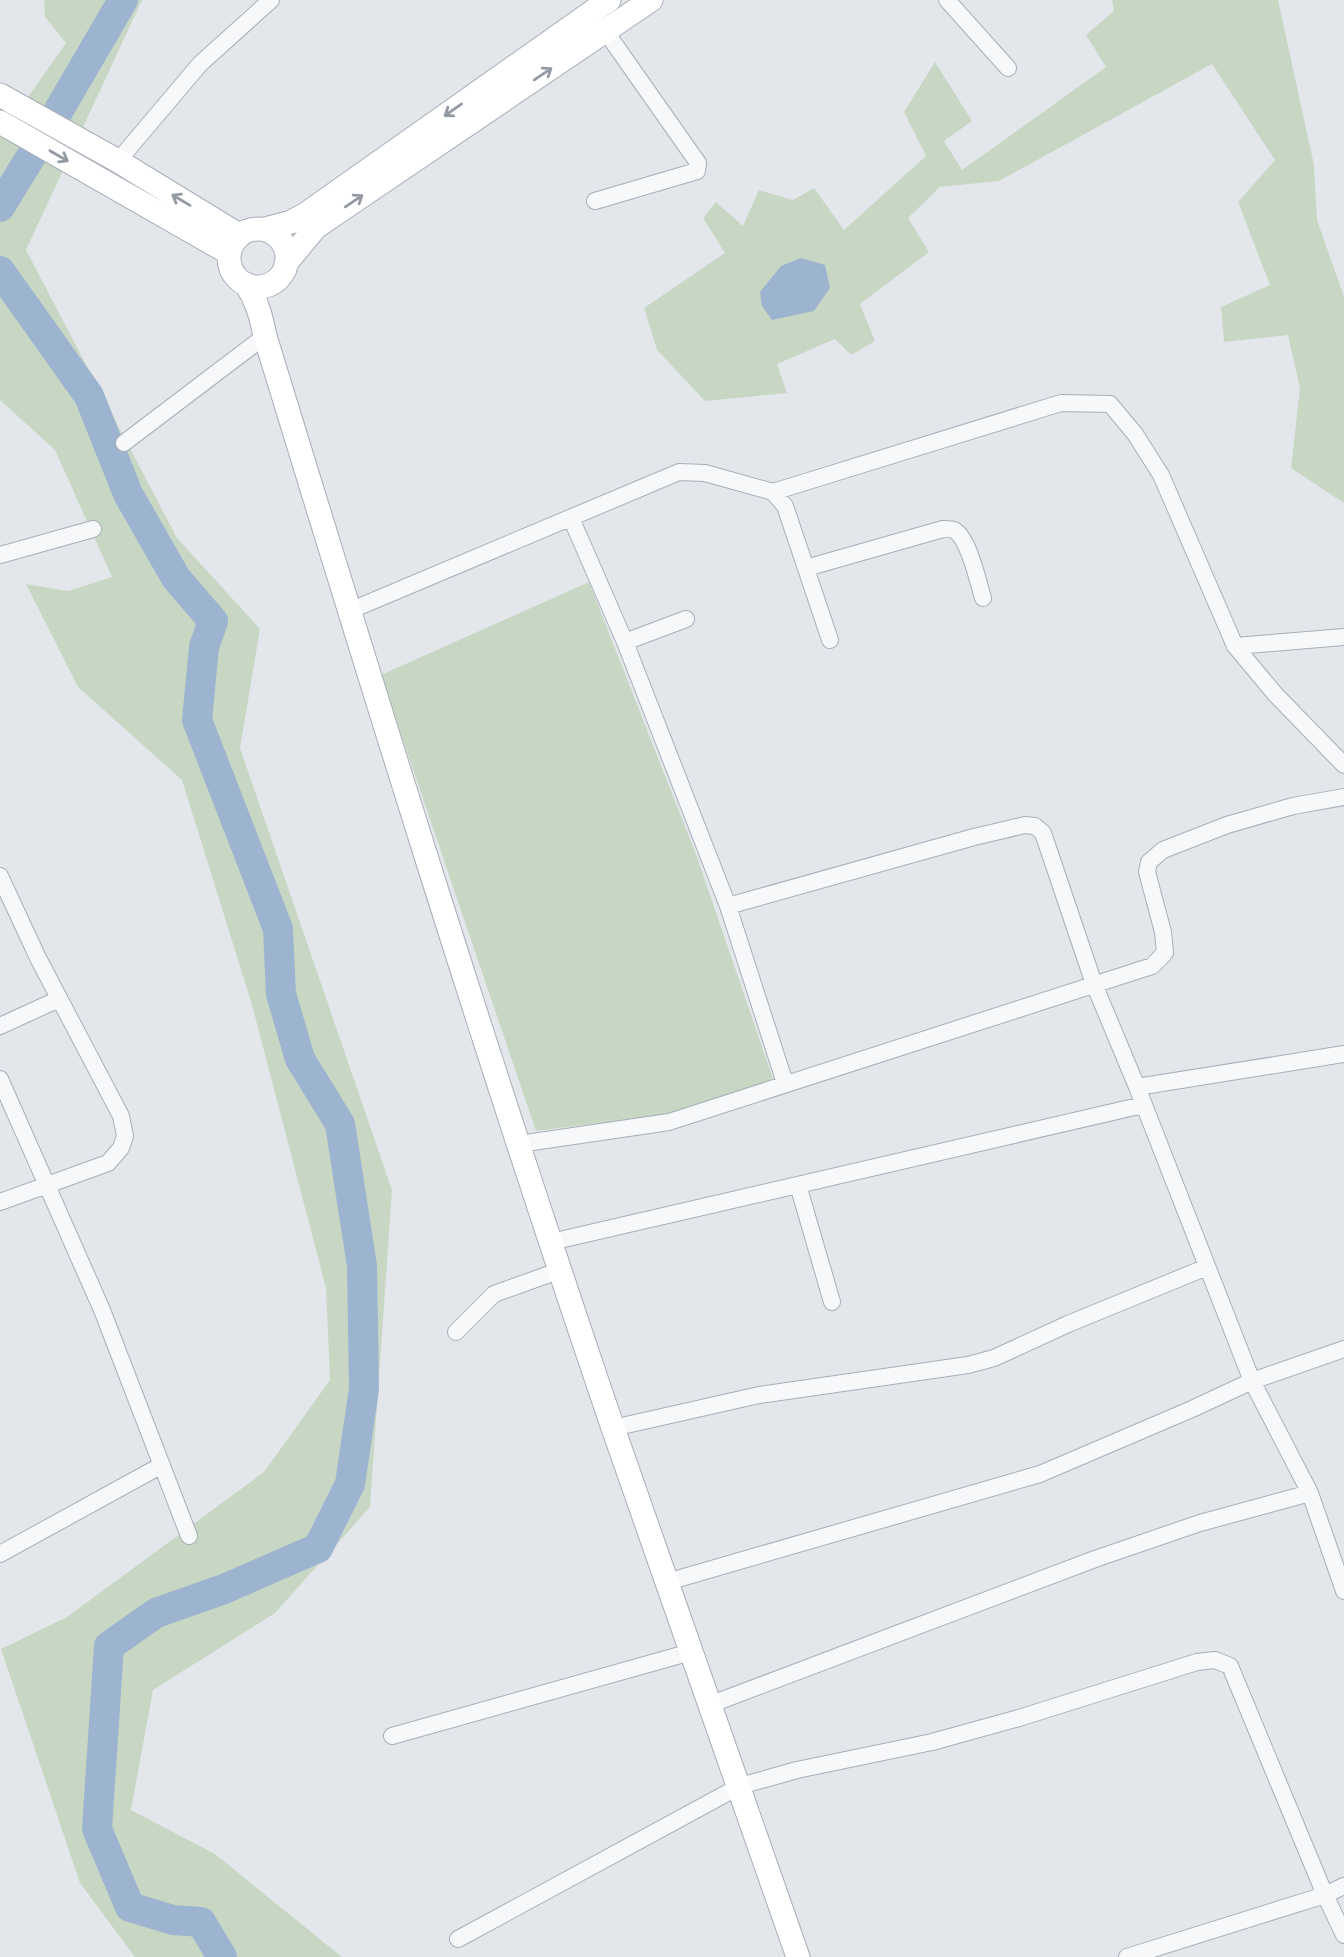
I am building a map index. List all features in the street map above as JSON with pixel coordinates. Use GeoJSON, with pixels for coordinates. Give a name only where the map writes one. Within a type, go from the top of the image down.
{"type":"FeatureCollection","features":[{"type":"Feature","properties":{"kind":"street"},"geometry":{"type":"LineString","coordinates":[[118,161],[200,64],[271,0]]}},
{"type":"Feature","properties":{"kind":"street"},"geometry":{"type":"LineString","coordinates":[[246,284],[263,286],[282,271],[316,227],[651,0]]}},
{"type":"Feature","properties":{"kind":"street"},"geometry":{"type":"LineString","coordinates":[[947,0],[1008,68]]}},
{"type":"Feature","properties":{"kind":"street"},"geometry":{"type":"LineString","coordinates":[[602,2],[306,214],[291,222],[247,231],[234,244],[232,272],[246,284],[256,300],[349,611],[551,1242],[613,1429],[798,1957]]}},
{"type":"Feature","properties":{"kind":"street"},"geometry":{"type":"LineString","coordinates":[[595,201],[697,172],[698,163],[606,32]]}},
{"type":"Feature","properties":{"kind":"street"},"geometry":{"type":"LineString","coordinates":[[0,95],[118,161],[234,244]]}},
{"type":"Feature","properties":{"kind":"street"},"geometry":{"type":"LineString","coordinates":[[0,122],[234,244]]}},
{"type":"Feature","properties":{"kind":"street"},"geometry":{"type":"LineString","coordinates":[[124,443],[265,336],[272,299],[287,255],[280,239],[265,229]]}},
{"type":"Feature","properties":{"kind":"street"},"geometry":{"type":"LineString","coordinates":[[349,611],[679,472],[705,473],[773,492],[1061,403],[1110,404],[1136,434],[1161,475],[1236,646],[1275,694],[1344,765]]}},
{"type":"Feature","properties":{"kind":"street"},"geometry":{"type":"LineString","coordinates":[[773,492],[785,506],[830,640]]}},
{"type":"Feature","properties":{"kind":"street"},"geometry":{"type":"LineString","coordinates":[[570,518],[625,642],[728,906],[785,1083]]}},
{"type":"Feature","properties":{"kind":"street"},"geometry":{"type":"LineString","coordinates":[[0,555],[93,529]]}},
{"type":"Feature","properties":{"kind":"street"},"geometry":{"type":"LineString","coordinates":[[806,568],[943,529],[953,530],[959,535],[971,558],[983,598]]}},
{"type":"Feature","properties":{"kind":"street"},"geometry":{"type":"LineString","coordinates":[[625,642],[686,619]]}},
{"type":"Feature","properties":{"kind":"street"},"geometry":{"type":"LineString","coordinates":[[1236,646],[1344,637]]}},
{"type":"Feature","properties":{"kind":"street"},"geometry":{"type":"LineString","coordinates":[[519,1144],[669,1122],[1152,966],[1165,953],[1164,932],[1147,872],[1149,862],[1163,850],[1227,825],[1293,806],[1344,797]]}},
{"type":"Feature","properties":{"kind":"street"},"geometry":{"type":"LineString","coordinates":[[728,906],[1025,825],[1035,826],[1043,833],[1094,984],[1252,1381],[1310,1493],[1344,1591]]}},
{"type":"Feature","properties":{"kind":"street"},"geometry":{"type":"LineString","coordinates":[[0,876],[38,958],[121,1116],[125,1136],[121,1148],[107,1163],[0,1202]]}},
{"type":"Feature","properties":{"kind":"street"},"geometry":{"type":"LineString","coordinates":[[0,1026],[59,999]]}},
{"type":"Feature","properties":{"kind":"street"},"geometry":{"type":"LineString","coordinates":[[1137,1087],[1344,1054]]}},
{"type":"Feature","properties":{"kind":"street"},"geometry":{"type":"LineString","coordinates":[[0,1079],[102,1310],[189,1536]]}},
{"type":"Feature","properties":{"kind":"street"},"geometry":{"type":"LineString","coordinates":[[551,1242],[1143,1105]]}},
{"type":"Feature","properties":{"kind":"street"},"geometry":{"type":"LineString","coordinates":[[799,1185],[832,1301]]}},
{"type":"Feature","properties":{"kind":"street"},"geometry":{"type":"LineString","coordinates":[[613,1429],[759,1395],[968,1365],[994,1357],[1207,1267]]}},
{"type":"Feature","properties":{"kind":"street"},"geometry":{"type":"LineString","coordinates":[[456,1332],[494,1294],[561,1270]]}},
{"type":"Feature","properties":{"kind":"street"},"geometry":{"type":"LineString","coordinates":[[667,1582],[1040,1474],[1252,1381],[1344,1349]]}},
{"type":"Feature","properties":{"kind":"street"},"geometry":{"type":"LineString","coordinates":[[0,1554],[162,1465]]}},
{"type":"Feature","properties":{"kind":"street"},"geometry":{"type":"LineString","coordinates":[[709,1705],[1095,1559],[1200,1522],[1310,1493]]}},
{"type":"Feature","properties":{"kind":"street"},"geometry":{"type":"LineString","coordinates":[[392,1736],[691,1651]]}},
{"type":"Feature","properties":{"kind":"street"},"geometry":{"type":"LineString","coordinates":[[458,1939],[740,1786],[797,1770],[932,1742],[1019,1718],[1197,1662],[1215,1660],[1230,1667],[1344,1935]]}},
{"type":"Feature","properties":{"kind":"street"},"geometry":{"type":"LineString","coordinates":[[1127,1957],[1325,1895],[1344,1886]]}},
{"type":"Feature","properties":{"kind":"green space"},"geometry":{"type":"Polygon","coordinates":[[[44,0],[142,0],[26,250],[177,538],[260,629],[240,748],[392,1190],[370,1507],[275,1613],[153,1690],[131,1810],[215,1854],[342,1957],[135,1957],[80,1883],[1,1649],[67,1617],[264,1472],[330,1380],[326,1288],[252,1005],[182,780],[78,687],[26,584],[68,591],[112,577],[55,450],[0,400],[0,137],[66,43],[45,17],[44,0]]]}},
{"type":"Feature","properties":{"kind":"green space"},"geometry":{"type":"Polygon","coordinates":[[[1112,0],[1278,0],[1314,165],[1317,220],[1344,297],[1344,503],[1291,468],[1300,388],[1288,335],[1224,342],[1221,307],[1270,285],[1238,202],[1275,160],[1212,64],[999,181],[940,187],[908,218],[929,252],[860,304],[875,341],[851,355],[835,339],[777,364],[787,393],[705,401],[657,350],[644,308],[725,253],[703,218],[716,202],[743,226],[759,190],[793,200],[814,188],[844,230],[926,156],[904,112],[935,62],[972,121],[944,141],[962,170],[1106,67],[1086,35],[1114,11],[1112,0]]]}},
{"type":"Feature","properties":{"kind":"green space"},"geometry":{"type":"Polygon","coordinates":[[[589,582],[697,857],[773,1079],[668,1114],[536,1131],[381,675],[589,582]]]}},
{"type":"Feature","properties":{"kind":"water"},"geometry":{"type":"Polygon","coordinates":[[[801,258],[825,265],[830,288],[814,311],[772,320],[762,306],[760,292],[781,266],[801,258]]]}},
{"type":"Feature","properties":{"kind":"waterway"},"geometry":{"type":"LineString","coordinates":[[56,115],[123,0]]}},
{"type":"Feature","properties":{"kind":"waterway"},"geometry":{"type":"LineString","coordinates":[[0,207],[35,150]]}},
{"type":"Feature","properties":{"kind":"waterway"},"geometry":{"type":"LineString","coordinates":[[0,271],[89,396],[128,494],[176,578],[213,621],[204,647],[197,720],[278,929],[281,994],[300,1059],[340,1124],[362,1266],[364,1389],[350,1484],[318,1548],[224,1589],[156,1613],[109,1646],[97,1829],[130,1907],[173,1920],[201,1922],[222,1957]]}}]}
